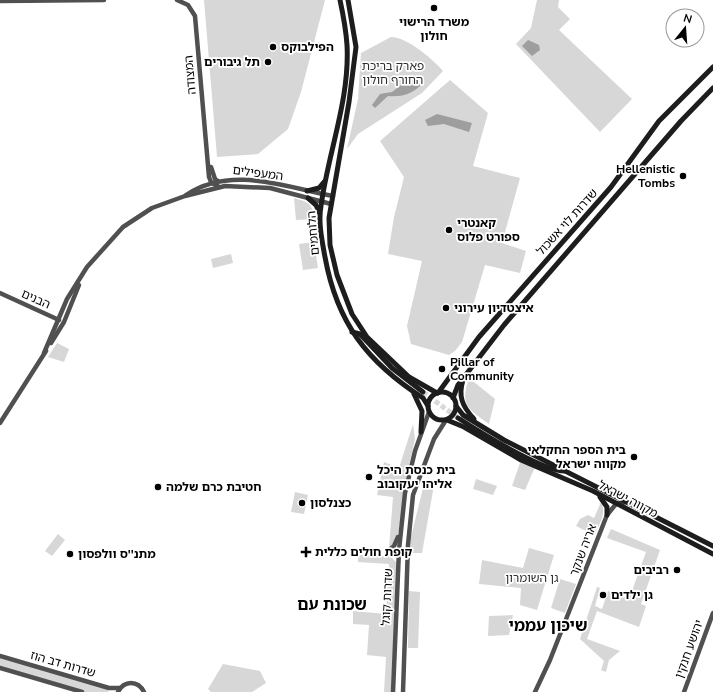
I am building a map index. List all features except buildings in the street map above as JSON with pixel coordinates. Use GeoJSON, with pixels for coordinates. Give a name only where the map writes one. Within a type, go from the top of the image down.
{"type":"FeatureCollection","features":[{"type":"Feature","properties":{"kind":"main road","name":"הלוחמים"},"geometry":{"type":"LineString","coordinates":[[340,0],[347,54],[342,101],[321,202],[320,214],[323,246],[329,279],[341,313],[352,332],[379,365],[425,400],[428,406]]}},
{"type":"Feature","properties":{"kind":"main road","name":"הלוחמים"},"geometry":{"type":"LineString","coordinates":[[348,0],[356,40],[354,66],[329,218],[330,245],[337,275],[360,331],[418,384],[438,393]]}},
{"type":"Feature","properties":{"kind":"main road","name":"שדרות לוי אשכול"},"geometry":{"type":"LineString","coordinates":[[438,393],[483,332],[611,187],[655,126],[713,67]]}},
{"type":"Feature","properties":{"kind":"main road","name":"שדרות לוי אשכול"},"geometry":{"type":"LineString","coordinates":[[453,398],[458,385],[482,350],[681,121],[713,88]]}},
{"type":"Feature","properties":{"kind":"main road"},"geometry":{"type":"LineString","coordinates":[[307,191],[319,188],[326,180]]}},
{"type":"Feature","properties":{"kind":"main road"},"geometry":{"type":"LineString","coordinates":[[308,198],[316,206],[320,214]]}},
{"type":"Feature","properties":{"kind":"main road"},"geometry":{"type":"LineString","coordinates":[[352,332],[360,331],[392,368],[423,392]]}},
{"type":"Feature","properties":{"kind":"main road"},"geometry":{"type":"LineString","coordinates":[[464,376],[460,392],[461,402],[470,416],[483,428]]}},
{"type":"Feature","properties":{"kind":"main road"},"geometry":{"type":"LineString","coordinates":[[411,390],[422,411],[421,432]]}},
{"type":"Feature","properties":{"kind":"main road"},"geometry":{"type":"LineString","coordinates":[[438,393],[447,393],[453,398],[456,406],[453,416],[447,420],[436,419],[429,412],[428,406],[430,400],[438,393]]}},
{"type":"Feature","properties":{"kind":"main road","name":"מקווה ישראל"},"geometry":{"type":"LineString","coordinates":[[456,406],[463,414],[483,428],[713,546]]}},
{"type":"Feature","properties":{"kind":"main road"},"geometry":{"type":"LineString","coordinates":[[458,418],[502,444],[558,472],[563,478]]}},
{"type":"Feature","properties":{"kind":"main road","name":"מקווה ישראל"},"geometry":{"type":"LineString","coordinates":[[447,420],[464,427],[521,460],[597,493],[713,554]]}},
{"type":"Feature","properties":{"kind":"main road"},"geometry":{"type":"LineString","coordinates":[[558,472],[567,471]]}},
{"type":"Feature","properties":{"kind":"main road"},"geometry":{"type":"LineString","coordinates":[[597,493],[606,504],[607,515]]}},
{"type":"Feature","properties":{"kind":"street"},"geometry":{"type":"LineString","coordinates":[[0,1],[104,0]]}},
{"type":"Feature","properties":{"kind":"street","name":"המצודה"},"geometry":{"type":"LineString","coordinates":[[177,0],[188,5],[195,16],[211,182]]}},
{"type":"Feature","properties":{"kind":"street","name":"המצודה"},"geometry":{"type":"LineString","coordinates":[[208,158],[215,179],[219,181]]}},
{"type":"Feature","properties":{"kind":"street","name":"המעפילים"},"geometry":{"type":"LineString","coordinates":[[185,196],[199,186],[228,179],[258,181],[333,196]]}},
{"type":"Feature","properties":{"kind":"street"},"geometry":{"type":"LineString","coordinates":[[211,182],[219,188]]}},
{"type":"Feature","properties":{"kind":"street","name":"המעפילים"},"geometry":{"type":"LineString","coordinates":[[44,353],[58,319],[84,272],[123,227],[152,208],[185,196],[219,188],[270,188],[331,204]]}},
{"type":"Feature","properties":{"kind":"street","name":"המעפילים"},"geometry":{"type":"LineString","coordinates":[[0,423],[64,322],[84,272]]}},
{"type":"Feature","properties":{"kind":"street","name":"הבנים"},"geometry":{"type":"LineString","coordinates":[[0,293],[64,322]]}},
{"type":"Feature","properties":{"kind":"street","name":"שדרות קוגל"},"geometry":{"type":"LineString","coordinates":[[393,692],[401,530],[408,476],[421,432],[429,412]]}},
{"type":"Feature","properties":{"kind":"street","name":"שדרות קוגל"},"geometry":{"type":"LineString","coordinates":[[403,692],[408,545],[413,495],[434,439],[447,420]]}},
{"type":"Feature","properties":{"kind":"street"},"geometry":{"type":"LineString","coordinates":[[616,504],[626,502]]}},
{"type":"Feature","properties":{"kind":"street","name":"אריה שנקר"},"geometry":{"type":"LineString","coordinates":[[535,692],[550,660],[607,515],[616,504]]}},
{"type":"Feature","properties":{"kind":"street"},"geometry":{"type":"LineString","coordinates":[[387,552],[394,546],[401,530]]}},
{"type":"Feature","properties":{"kind":"street","name":"יהושע חנקין"},"geometry":{"type":"LineString","coordinates":[[684,692],[713,613]]}},
{"type":"Feature","properties":{"kind":"street","name":"שדרות דב הוז"},"geometry":{"type":"LineString","coordinates":[[0,656],[109,688],[119,690],[127,683],[135,684],[144,692]]}},
{"type":"Feature","properties":{"kind":"street","name":"שדרות דב הוז"},"geometry":{"type":"LineString","coordinates":[[0,668],[82,692]]}},
{"type":"Feature","properties":{"kind":"green space"},"geometry":{"type":"Polygon","coordinates":[[[204,0],[325,0],[301,92],[288,129],[258,154],[217,157],[204,0]]]}},
{"type":"Feature","properties":{"kind":"green space"},"geometry":{"type":"Polygon","coordinates":[[[537,0],[559,0],[558,7],[570,19],[559,30],[632,99],[600,132],[516,44],[531,28],[537,0]]]}},
{"type":"Feature","properties":{"kind":"green space","name":"פארק בריכת החורף חולון"},"geometry":{"type":"Polygon","coordinates":[[[391,37],[397,38],[412,45],[426,55],[443,71],[422,93],[358,134],[347,149],[358,99],[361,53],[391,37]]]}},
{"type":"Feature","properties":{"kind":"green space","name":"קאנטרי ספורט פלוס"},"geometry":{"type":"Polygon","coordinates":[[[450,80],[488,113],[473,166],[520,178],[502,243],[526,251],[520,273],[485,265],[462,342],[455,351],[449,355],[411,344],[407,326],[422,261],[388,254],[394,217],[404,177],[380,141],[450,80]]]}},
{"type":"Feature","properties":{"kind":"green space"},"geometry":{"type":"Polygon","coordinates":[[[294,198],[306,202],[311,206],[314,219],[296,220],[294,198]]]}},
{"type":"Feature","properties":{"kind":"green space"},"geometry":{"type":"Polygon","coordinates":[[[314,242],[318,268],[303,270],[299,244],[314,242]]]}},
{"type":"Feature","properties":{"kind":"green space"},"geometry":{"type":"Polygon","coordinates":[[[231,254],[233,263],[213,268],[211,259],[231,254]]]}},
{"type":"Feature","properties":{"kind":"green space"},"geometry":{"type":"Polygon","coordinates":[[[57,343],[69,349],[64,362],[48,357],[57,343]]]}},
{"type":"Feature","properties":{"kind":"green space"},"geometry":{"type":"Polygon","coordinates":[[[469,378],[495,399],[489,424],[475,414],[467,405],[465,394],[469,378]]]}},
{"type":"Feature","properties":{"kind":"green space"},"geometry":{"type":"Polygon","coordinates":[[[413,424],[415,439],[405,482],[399,530],[395,541],[389,548],[393,497],[377,495],[384,462],[399,468],[413,424]]]}},
{"type":"Feature","properties":{"kind":"green space"},"geometry":{"type":"Polygon","coordinates":[[[521,460],[535,467],[525,490],[512,486],[521,460]]]}},
{"type":"Feature","properties":{"kind":"green space"},"geometry":{"type":"Polygon","coordinates":[[[476,479],[497,486],[493,495],[473,489],[476,479]]]}},
{"type":"Feature","properties":{"kind":"green space"},"geometry":{"type":"Polygon","coordinates":[[[424,484],[434,485],[422,553],[410,553],[411,537],[424,484]]]}},
{"type":"Feature","properties":{"kind":"green space"},"geometry":{"type":"Polygon","coordinates":[[[295,492],[308,495],[304,514],[291,512],[295,492]]]}},
{"type":"Feature","properties":{"kind":"green space"},"geometry":{"type":"Polygon","coordinates":[[[601,502],[603,507],[603,515],[594,535],[576,526],[580,519],[588,515],[594,518],[601,502]]]}},
{"type":"Feature","properties":{"kind":"green space"},"geometry":{"type":"Polygon","coordinates":[[[611,529],[660,550],[641,604],[646,606],[639,627],[597,611],[587,639],[620,651],[609,660],[606,672],[601,670],[604,661],[580,639],[597,587],[600,588],[595,606],[602,609],[608,591],[629,599],[646,552],[607,538],[611,529]]]}},
{"type":"Feature","properties":{"kind":"green space"},"geometry":{"type":"Polygon","coordinates":[[[58,534],[65,540],[52,556],[45,551],[58,534]]]}},
{"type":"Feature","properties":{"kind":"green space","name":"גן השומרון"},"geometry":{"type":"Polygon","coordinates":[[[529,548],[554,555],[537,610],[520,605],[521,588],[479,584],[482,560],[523,568],[529,548]]]}},
{"type":"Feature","properties":{"kind":"green space"},"geometry":{"type":"Polygon","coordinates":[[[358,555],[390,556],[397,563],[391,692],[384,692],[386,657],[367,655],[369,625],[353,624],[353,611],[386,614],[389,564],[358,562],[358,555]]]}},
{"type":"Feature","properties":{"kind":"green space"},"geometry":{"type":"Polygon","coordinates":[[[560,579],[576,584],[565,613],[551,608],[560,579]]]}},
{"type":"Feature","properties":{"kind":"green space"},"geometry":{"type":"Polygon","coordinates":[[[409,591],[420,592],[418,648],[408,648],[409,591]]]}},
{"type":"Feature","properties":{"kind":"green space"},"geometry":{"type":"Polygon","coordinates":[[[513,615],[509,635],[488,636],[489,616],[513,615]]]}},
{"type":"Feature","properties":{"kind":"green space"},"geometry":{"type":"Polygon","coordinates":[[[0,656],[109,688],[108,692],[82,692],[0,668],[0,656]]]}},
{"type":"Feature","properties":{"kind":"green space"},"geometry":{"type":"Polygon","coordinates":[[[223,664],[260,671],[266,683],[252,692],[211,692],[208,689],[223,664]]]}},
{"type":"Feature","properties":{"kind":"shaded area"},"geometry":{"type":"Polygon","coordinates":[[[528,40],[539,45],[540,50],[532,56],[522,46],[528,40]]]}},
{"type":"Feature","properties":{"kind":"shaded area"},"geometry":{"type":"Polygon","coordinates":[[[415,77],[420,82],[420,86],[413,92],[401,96],[388,96],[375,108],[372,105],[380,94],[392,92],[409,79],[415,77]]]}},
{"type":"Feature","properties":{"kind":"shaded area"},"geometry":{"type":"Polygon","coordinates":[[[437,114],[472,123],[469,132],[444,124],[428,126],[425,120],[437,114]]]}},
{"type":"Feature","properties":{"kind":"tunnel"},"geometry":{"type":"LineString","coordinates":[[423,392],[458,418]]}},
{"type":"Feature","properties":{"kind":"place","name":"משרד הרישוי חולון"},"geometry":{"type":"Point","coordinates":[434,8]}},
{"type":"Feature","properties":{"kind":"place","name":"הפילבוקס"},"geometry":{"type":"Point","coordinates":[273,47]}},
{"type":"Feature","properties":{"kind":"place","name":"תל גיבורים"},"geometry":{"type":"Point","coordinates":[268,62]}},
{"type":"Feature","properties":{"kind":"place","name":"Hellenistic Tombs"},"geometry":{"type":"Point","coordinates":[683,176]}},
{"type":"Feature","properties":{"kind":"place","name":"קאנטרי ספורט פלוס"},"geometry":{"type":"Point","coordinates":[449,230]}},
{"type":"Feature","properties":{"kind":"place","name":"איצטדיון עירוני"},"geometry":{"type":"Point","coordinates":[446,308]}},
{"type":"Feature","properties":{"kind":"place","name":"Pillar of Community"},"geometry":{"type":"Point","coordinates":[442,369]}},
{"type":"Feature","properties":{"kind":"place","name":"בית הספר החקלאי מקווה ישראל"},"geometry":{"type":"Point","coordinates":[634,457]}},
{"type":"Feature","properties":{"kind":"place","name":"בית כנסת היכל אליהו יעקובוב"},"geometry":{"type":"Point","coordinates":[369,477]}},
{"type":"Feature","properties":{"kind":"place","name":"חטיבת כרם שלמה"},"geometry":{"type":"Point","coordinates":[158,487]}},
{"type":"Feature","properties":{"kind":"place","name":"כצנלסון"},"geometry":{"type":"Point","coordinates":[302,503]}},
{"type":"Feature","properties":{"kind":"place","name":"קופת חולים כללית"},"geometry":{"type":"Point","coordinates":[306,552]}},
{"type":"Feature","properties":{"kind":"place","name":"מתנ''ס וולפסון"},"geometry":{"type":"Point","coordinates":[70,554]}},
{"type":"Feature","properties":{"kind":"place","name":"רביבים"},"geometry":{"type":"Point","coordinates":[677,570]}},
{"type":"Feature","properties":{"kind":"place","name":"גן ילדים"},"geometry":{"type":"Point","coordinates":[603,595]}},
{"type":"Feature","properties":{"kind":"district","name":"שכונת עם"},"geometry":{"type":"Point","coordinates":[332,605]}},
{"type":"Feature","properties":{"kind":"district","name":"שיכון עממי"},"geometry":{"type":"Point","coordinates":[548,626]}}]}
